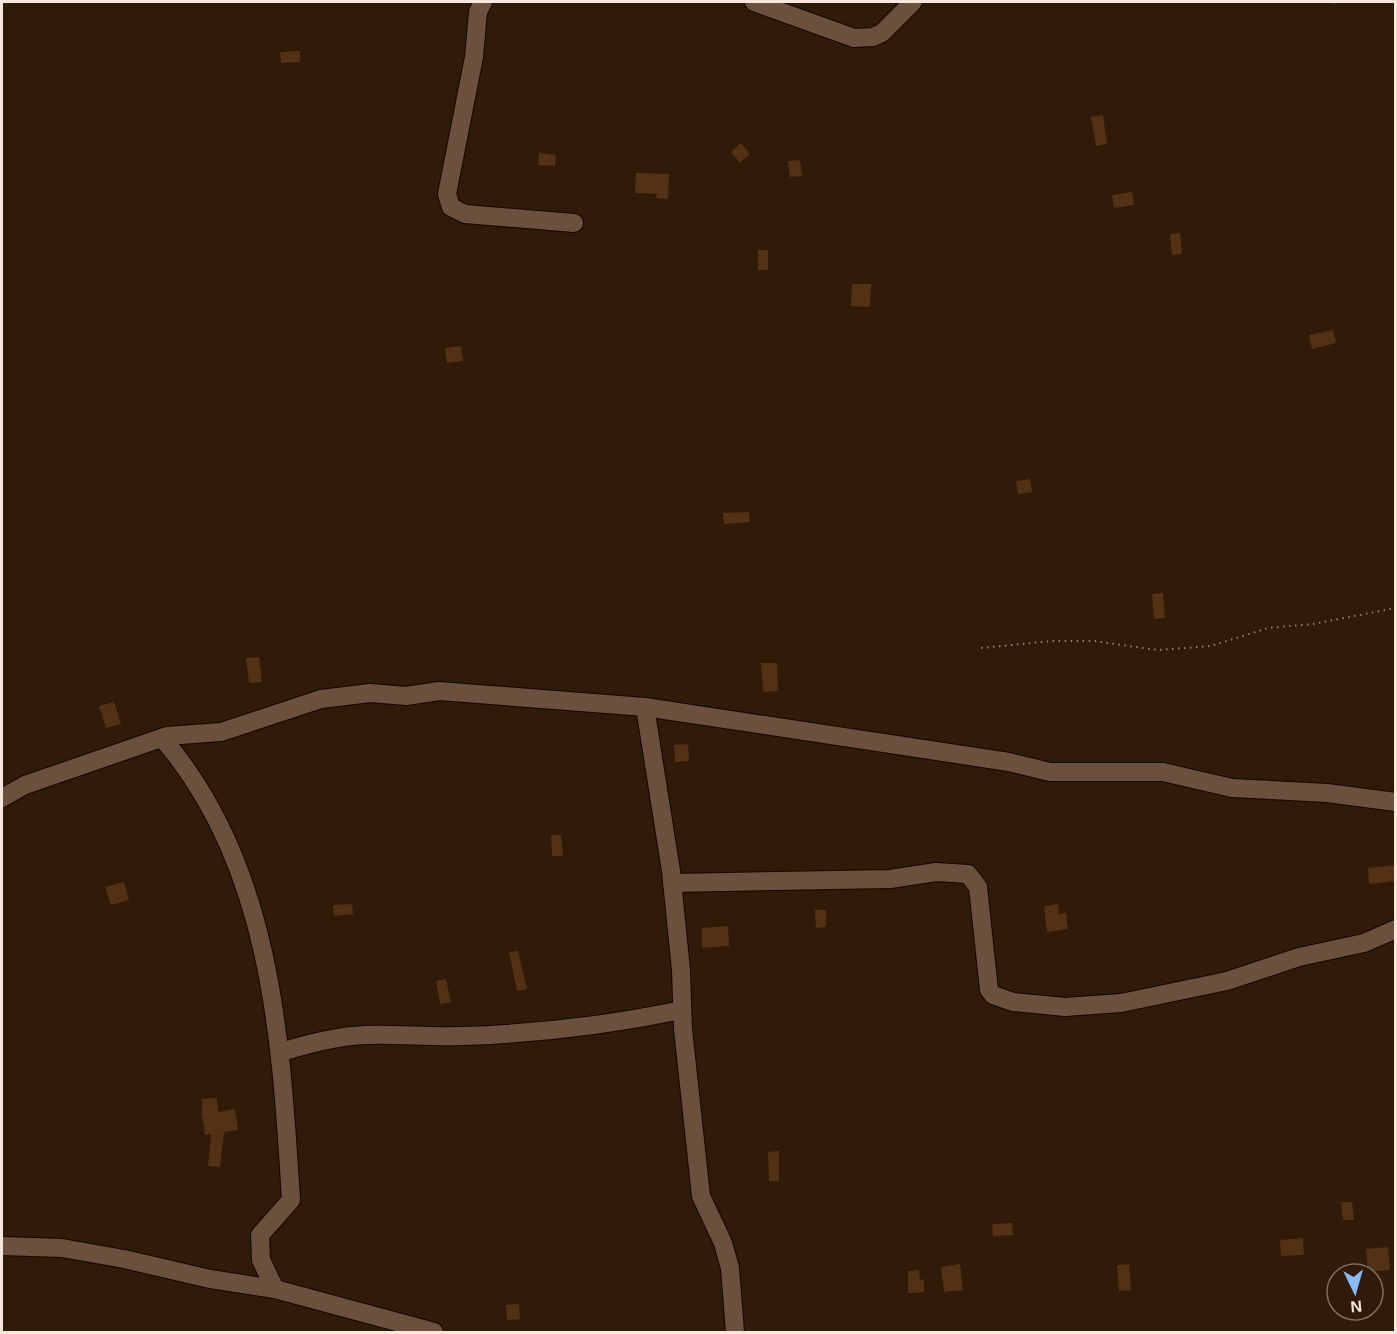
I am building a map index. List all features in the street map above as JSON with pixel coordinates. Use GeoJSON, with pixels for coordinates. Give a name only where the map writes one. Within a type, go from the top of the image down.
{"type":"FeatureCollection","features":[{"type":"Feature","properties":{"kind":"street"},"geometry":{"type":"LineString","coordinates":[[483,2],[478,12],[474,57],[447,194],[451,207],[465,214],[574,223]]}},
{"type":"Feature","properties":{"kind":"street"},"geometry":{"type":"LineString","coordinates":[[754,2],[854,38],[873,37],[882,33],[913,2]]}},
{"type":"Feature","properties":{"kind":"street"},"geometry":{"type":"LineString","coordinates":[[2,798],[25,785],[162,738],[221,732],[321,699],[370,693],[406,696],[439,691],[645,707],[1009,762],[1050,772],[1163,772],[1232,788],[1271,792],[1327,793],[1395,801]]}},
{"type":"Feature","properties":{"kind":"street"},"geometry":{"type":"LineString","coordinates":[[645,707],[672,883],[701,1196],[723,1243],[730,1268],[735,1332]]}},
{"type":"Feature","properties":{"kind":"street"},"geometry":{"type":"LineString","coordinates":[[162,738],[188,768],[216,818],[239,872],[265,953],[281,1052],[291,1200],[260,1235],[261,1260],[275,1288]]}},
{"type":"Feature","properties":{"kind":"street"},"geometry":{"type":"LineString","coordinates":[[672,883],[890,879],[936,872],[968,874],[978,887],[989,990],[993,995],[1013,1002],[1065,1007],[1122,1003],[1227,981],[1299,957],[1364,943],[1395,929]]}},
{"type":"Feature","properties":{"kind":"street"},"geometry":{"type":"LineString","coordinates":[[281,1052],[321,1041],[364,1035],[461,1036],[542,1032],[601,1026],[682,1010]]}},
{"type":"Feature","properties":{"kind":"street"},"geometry":{"type":"LineString","coordinates":[[2,1246],[62,1248],[124,1259],[210,1279],[275,1288],[434,1332]]}},
{"type":"Feature","properties":{"kind":"path"},"geometry":{"type":"LineString","coordinates":[[981,648],[1062,641],[1094,641],[1157,650],[1211,646],[1268,628],[1313,624],[1395,608]]}},
{"type":"Feature","properties":{"kind":"building"},"geometry":{"type":"Polygon","coordinates":[[[300,51],[300,62],[281,63],[280,52],[300,51]]]}},
{"type":"Feature","properties":{"kind":"building"},"geometry":{"type":"Polygon","coordinates":[[[1103,115],[1107,144],[1096,146],[1091,117],[1103,115]]]}},
{"type":"Feature","properties":{"kind":"building"},"geometry":{"type":"Polygon","coordinates":[[[741,143],[750,154],[740,163],[731,152],[741,143]]]}},
{"type":"Feature","properties":{"kind":"building"},"geometry":{"type":"Polygon","coordinates":[[[539,153],[556,155],[555,166],[538,165],[539,153]]]}},
{"type":"Feature","properties":{"kind":"building"},"geometry":{"type":"Polygon","coordinates":[[[800,160],[802,176],[790,177],[788,161],[800,160]]]}},
{"type":"Feature","properties":{"kind":"building"},"geometry":{"type":"Polygon","coordinates":[[[636,173],[669,174],[668,199],[656,198],[657,194],[635,193],[636,173]]]}},
{"type":"Feature","properties":{"kind":"building"},"geometry":{"type":"Polygon","coordinates":[[[1132,192],[1134,205],[1114,208],[1112,195],[1132,192]]]}},
{"type":"Feature","properties":{"kind":"building"},"geometry":{"type":"Polygon","coordinates":[[[1180,233],[1182,254],[1172,255],[1170,234],[1180,233]]]}},
{"type":"Feature","properties":{"kind":"building"},"geometry":{"type":"Polygon","coordinates":[[[758,250],[768,250],[768,270],[758,270],[758,250]]]}},
{"type":"Feature","properties":{"kind":"building"},"geometry":{"type":"Polygon","coordinates":[[[852,284],[871,284],[870,307],[851,306],[852,284]]]}},
{"type":"Feature","properties":{"kind":"building"},"geometry":{"type":"Polygon","coordinates":[[[1333,330],[1336,343],[1312,349],[1309,335],[1333,330]]]}},
{"type":"Feature","properties":{"kind":"building"},"geometry":{"type":"Polygon","coordinates":[[[461,346],[463,361],[447,363],[445,348],[461,346]]]}},
{"type":"Feature","properties":{"kind":"building"},"geometry":{"type":"Polygon","coordinates":[[[1030,479],[1032,492],[1018,494],[1016,481],[1030,479]]]}},
{"type":"Feature","properties":{"kind":"building"},"geometry":{"type":"Polygon","coordinates":[[[749,512],[750,522],[724,524],[723,513],[749,512]]]}},
{"type":"Feature","properties":{"kind":"building"},"geometry":{"type":"Polygon","coordinates":[[[1163,593],[1165,618],[1154,619],[1152,594],[1163,593]]]}},
{"type":"Feature","properties":{"kind":"building"},"geometry":{"type":"Polygon","coordinates":[[[259,657],[262,682],[249,683],[246,658],[259,657]]]}},
{"type":"Feature","properties":{"kind":"building"},"geometry":{"type":"Polygon","coordinates":[[[761,663],[777,663],[778,691],[763,692],[761,663]]]}},
{"type":"Feature","properties":{"kind":"building"},"geometry":{"type":"Polygon","coordinates":[[[114,702],[121,724],[106,728],[99,706],[114,702]]]}},
{"type":"Feature","properties":{"kind":"building"},"geometry":{"type":"Polygon","coordinates":[[[688,744],[689,761],[675,762],[674,745],[688,744]]]}},
{"type":"Feature","properties":{"kind":"building"},"geometry":{"type":"Polygon","coordinates":[[[551,835],[561,835],[563,856],[552,856],[551,835]]]}},
{"type":"Feature","properties":{"kind":"building"},"geometry":{"type":"Polygon","coordinates":[[[1395,865],[1395,881],[1369,884],[1368,868],[1395,865]]]}},
{"type":"Feature","properties":{"kind":"building"},"geometry":{"type":"Polygon","coordinates":[[[124,882],[129,900],[111,905],[105,887],[124,882]]]}},
{"type":"Feature","properties":{"kind":"building"},"geometry":{"type":"Polygon","coordinates":[[[352,904],[353,914],[334,916],[333,905],[352,904]]]}},
{"type":"Feature","properties":{"kind":"building"},"geometry":{"type":"Polygon","coordinates":[[[1058,904],[1059,914],[1066,913],[1068,929],[1047,932],[1044,906],[1058,904]]]}},
{"type":"Feature","properties":{"kind":"building"},"geometry":{"type":"Polygon","coordinates":[[[815,910],[826,910],[826,927],[816,928],[815,910]]]}},
{"type":"Feature","properties":{"kind":"building"},"geometry":{"type":"Polygon","coordinates":[[[728,926],[729,946],[702,948],[702,928],[728,926]]]}},
{"type":"Feature","properties":{"kind":"building"},"geometry":{"type":"Polygon","coordinates":[[[518,951],[527,989],[517,991],[509,952],[518,951]]]}},
{"type":"Feature","properties":{"kind":"building"},"geometry":{"type":"Polygon","coordinates":[[[446,979],[451,1002],[440,1004],[436,981],[446,979]]]}},
{"type":"Feature","properties":{"kind":"building"},"geometry":{"type":"Polygon","coordinates":[[[217,1098],[218,1112],[235,1109],[238,1130],[224,1132],[220,1167],[208,1166],[211,1134],[205,1135],[202,1114],[202,1099],[217,1098]]]}},
{"type":"Feature","properties":{"kind":"building"},"geometry":{"type":"Polygon","coordinates":[[[779,1151],[779,1181],[769,1181],[768,1152],[779,1151]]]}},
{"type":"Feature","properties":{"kind":"building"},"geometry":{"type":"Polygon","coordinates":[[[1341,1202],[1352,1202],[1354,1220],[1343,1220],[1341,1202]]]}},
{"type":"Feature","properties":{"kind":"building"},"geometry":{"type":"Polygon","coordinates":[[[1012,1223],[1013,1235],[993,1236],[992,1224],[1012,1223]]]}},
{"type":"Feature","properties":{"kind":"building"},"geometry":{"type":"Polygon","coordinates":[[[1303,1238],[1304,1255],[1281,1256],[1280,1240],[1303,1238]]]}},
{"type":"Feature","properties":{"kind":"building"},"geometry":{"type":"Polygon","coordinates":[[[1388,1247],[1390,1270],[1385,1270],[1385,1262],[1367,1262],[1366,1249],[1388,1247]]]}},
{"type":"Feature","properties":{"kind":"building"},"geometry":{"type":"Polygon","coordinates":[[[960,1264],[963,1290],[944,1292],[941,1267],[960,1264]]]}},
{"type":"Feature","properties":{"kind":"building"},"geometry":{"type":"Polygon","coordinates":[[[1129,1264],[1131,1290],[1119,1291],[1117,1265],[1129,1264]]]}},
{"type":"Feature","properties":{"kind":"building"},"geometry":{"type":"Polygon","coordinates":[[[919,1270],[920,1280],[924,1279],[924,1292],[908,1293],[908,1271],[919,1270]]]}},
{"type":"Feature","properties":{"kind":"building"},"geometry":{"type":"Polygon","coordinates":[[[519,1304],[520,1319],[507,1320],[506,1305],[519,1304]]]}}]}
